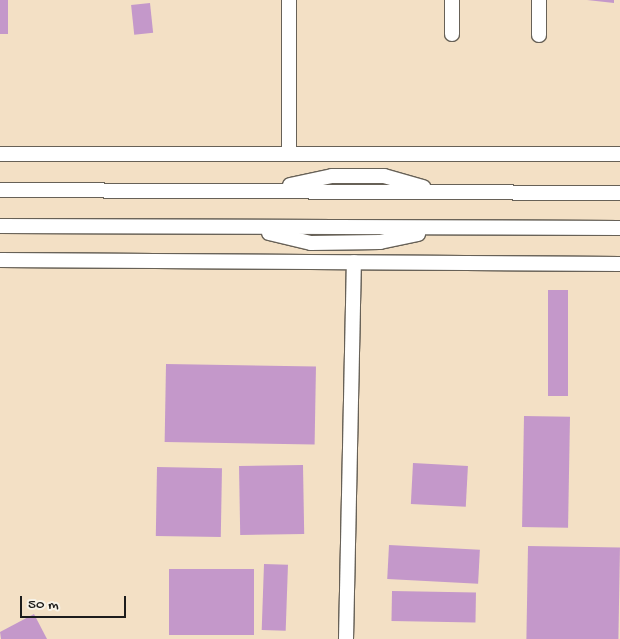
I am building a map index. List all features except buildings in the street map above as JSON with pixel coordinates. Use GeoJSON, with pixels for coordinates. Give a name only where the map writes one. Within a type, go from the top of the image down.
{"type":"FeatureCollection","features":[{"type":"Feature","properties":{"kind":"street"},"geometry":{"type":"LineString","coordinates":[[289,0],[289,154]]}},
{"type":"Feature","properties":{"kind":"street"},"geometry":{"type":"LineString","coordinates":[[452,0],[452,34]]}},
{"type":"Feature","properties":{"kind":"street"},"geometry":{"type":"LineString","coordinates":[[539,0],[539,35]]}},
{"type":"Feature","properties":{"kind":"street"},"geometry":{"type":"LineString","coordinates":[[0,154],[620,154]]}},
{"type":"Feature","properties":{"kind":"street"},"geometry":{"type":"LineString","coordinates":[[0,190],[620,193]]}},
{"type":"Feature","properties":{"kind":"street"},"geometry":{"type":"LineString","coordinates":[[0,226],[620,228]]}},
{"type":"Feature","properties":{"kind":"street"},"geometry":{"type":"LineString","coordinates":[[0,260],[620,264]]}},
{"type":"Feature","properties":{"kind":"street"},"geometry":{"type":"LineString","coordinates":[[346,639],[354,262]]}}]}
